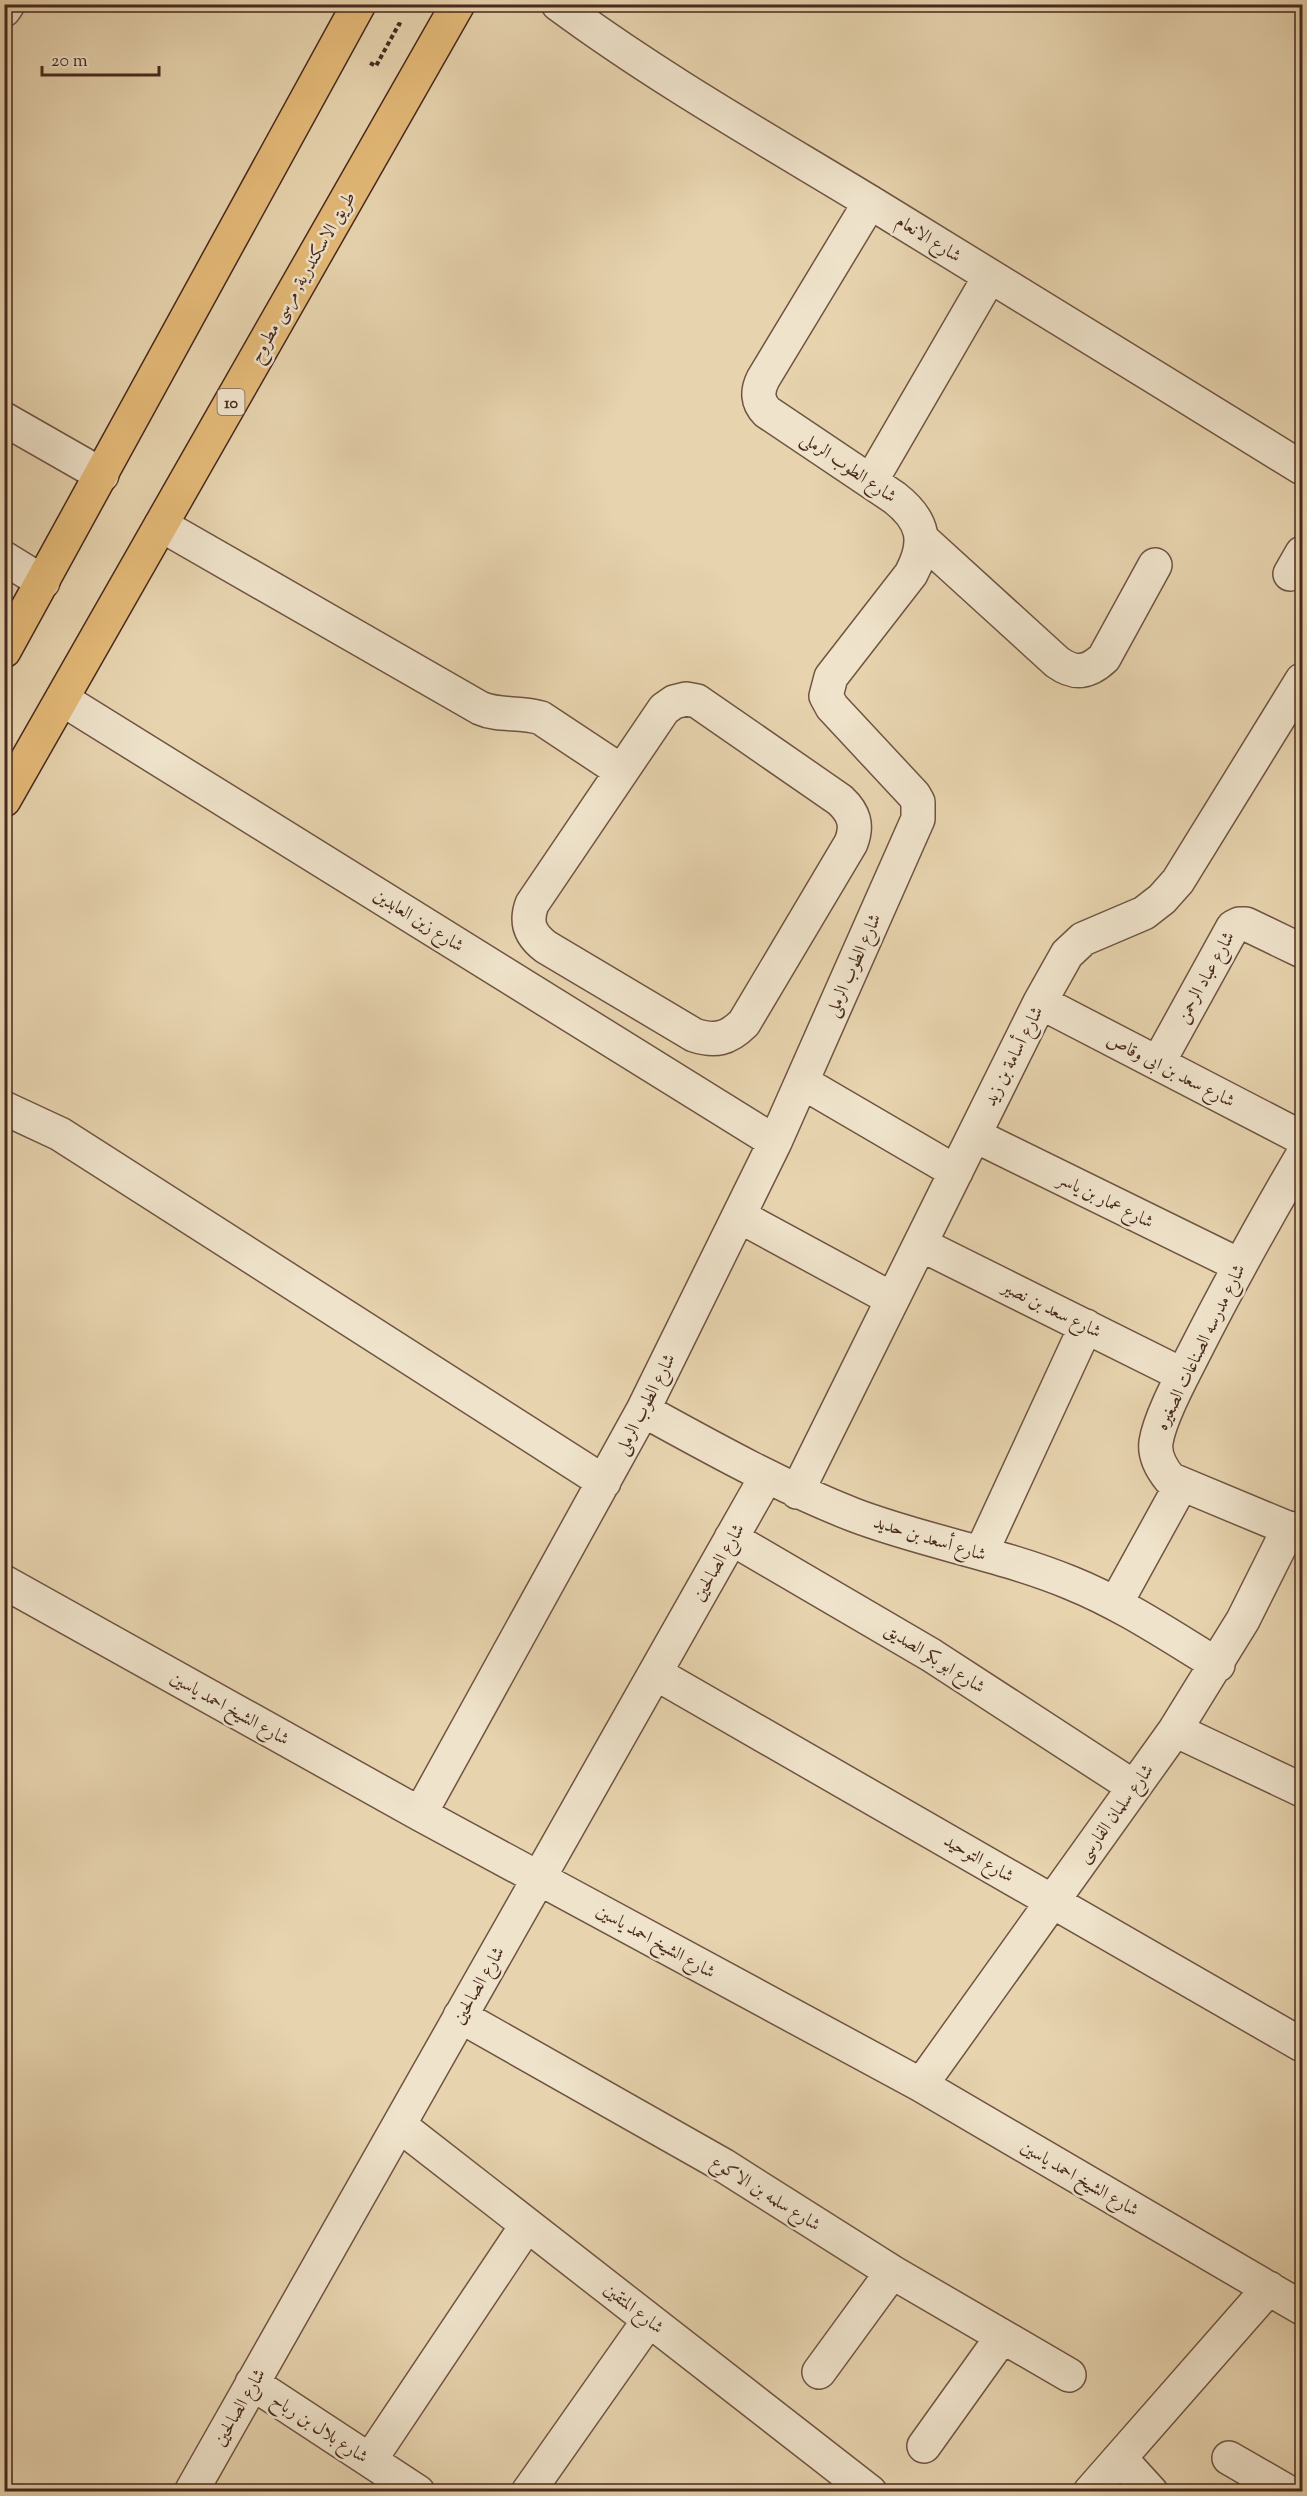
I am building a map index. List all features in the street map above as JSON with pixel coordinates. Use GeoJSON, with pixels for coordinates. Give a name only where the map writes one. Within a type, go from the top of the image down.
{"type":"FeatureCollection","features":[{"type":"Feature","properties":{"kind":"main road"},"geometry":{"type":"LineString","coordinates":[[4,651],[360,4]]}},
{"type":"Feature","properties":{"kind":"main road","name":"طريق الاسكندرية, مرسى مطروح"},"geometry":{"type":"LineString","coordinates":[[4,800],[458,4]]}},
{"type":"Feature","properties":{"kind":"street"},"geometry":{"type":"LineString","coordinates":[[4,10],[8,4]]}},
{"type":"Feature","properties":{"kind":"street","name":"شارع الانعام"},"geometry":{"type":"LineString","coordinates":[[558,4],[597,33],[722,114],[870,202],[1302,468]]}},
{"type":"Feature","properties":{"kind":"street","name":"شارع الطوب الرملى"},"geometry":{"type":"LineString","coordinates":[[420,1814],[643,1410],[775,1142],[918,819],[919,810],[914,795],[832,707],[826,696],[826,689],[831,677],[911,574],[919,559],[922,539],[918,524],[909,509],[767,412],[759,400],[758,392],[763,379],[870,202]]}},
{"type":"Feature","properties":{"kind":"street"},"geometry":{"type":"LineString","coordinates":[[870,481],[990,276]]}},
{"type":"Feature","properties":{"kind":"street"},"geometry":{"type":"LineString","coordinates":[[4,419],[102,475]]}},
{"type":"Feature","properties":{"kind":"street"},"geometry":{"type":"LineString","coordinates":[[161,525],[480,708],[492,713],[529,714],[541,718],[621,771]]}},
{"type":"Feature","properties":{"kind":"street"},"geometry":{"type":"LineString","coordinates":[[922,539],[1057,662],[1068,670],[1081,672],[1094,668],[1104,658],[1155,565]]}},
{"type":"Feature","properties":{"kind":"street"},"geometry":{"type":"LineString","coordinates":[[4,558],[43,582]]}},
{"type":"Feature","properties":{"kind":"street","name":"شارع أسامة بن زيد"},"geometry":{"type":"LineString","coordinates":[[797,1492],[1040,1002],[1067,954],[1083,939],[1144,913],[1162,899],[1178,881],[1293,716],[1302,680]]}},
{"type":"Feature","properties":{"kind":"street","name":"شارع زين العابدين"},"geometry":{"type":"LineString","coordinates":[[62,699],[775,1142]]}},
{"type":"Feature","properties":{"kind":"street"},"geometry":{"type":"LineString","coordinates":[[686,699],[697,701],[840,800],[849,808],[855,820],[855,832],[851,843],[744,1023],[734,1033],[721,1039],[707,1039],[694,1035],[546,947],[529,929],[528,916],[532,904],[621,771],[664,709],[674,702],[686,699]]}},
{"type":"Feature","properties":{"kind":"street","name":"شارع عباد الرحمن"},"geometry":{"type":"LineString","coordinates":[[1158,1063],[1233,927],[1246,924],[1302,951]]}},
{"type":"Feature","properties":{"kind":"street","name":"شارع سعد بن ابى وقاص"},"geometry":{"type":"LineString","coordinates":[[1040,1002],[1302,1138]]}},
{"type":"Feature","properties":{"kind":"street"},"geometry":{"type":"LineString","coordinates":[[802,1082],[956,1172]]}},
{"type":"Feature","properties":{"kind":"street"},"geometry":{"type":"LineString","coordinates":[[4,1108],[60,1134],[604,1482]]}},
{"type":"Feature","properties":{"kind":"street","name":"شارع عمار بن ياسر"},"geometry":{"type":"LineString","coordinates":[[974,1135],[1239,1265]]}},
{"type":"Feature","properties":{"kind":"street","name":"شارع مدرسه الصناعات الصغيره"},"geometry":{"type":"LineString","coordinates":[[1296,1531],[1170,1479],[1162,1469],[1156,1444],[1158,1432],[1183,1375],[1239,1265],[1302,1156]]}},
{"type":"Feature","properties":{"kind":"street"},"geometry":{"type":"LineString","coordinates":[[739,1216],[892,1299]]}},
{"type":"Feature","properties":{"kind":"street","name":"شارع سعد بن نصير"},"geometry":{"type":"LineString","coordinates":[[920,1244],[1183,1375]]}},
{"type":"Feature","properties":{"kind":"street"},"geometry":{"type":"LineString","coordinates":[[981,1553],[1086,1326]]}},
{"type":"Feature","properties":{"kind":"street","name":"شارع أسعد بن حديد"},"geometry":{"type":"LineString","coordinates":[[643,1410],[766,1478],[797,1492],[878,1523],[1071,1582],[1116,1603],[1218,1665]]}},
{"type":"Feature","properties":{"kind":"street","name":"شارع الصالحين"},"geometry":{"type":"LineString","coordinates":[[191,2492],[766,1478]]}},
{"type":"Feature","properties":{"kind":"street"},"geometry":{"type":"LineString","coordinates":[[1116,1603],[1181,1485]]}},
{"type":"Feature","properties":{"kind":"street","name":"شارع سلمان الفارسى"},"geometry":{"type":"LineString","coordinates":[[921,2085],[1175,1730],[1218,1665],[1267,1575],[1296,1531]]}},
{"type":"Feature","properties":{"kind":"street","name":"شارع ابو بكر الصديق"},"geometry":{"type":"LineString","coordinates":[[731,1538],[931,1655],[1134,1787]]}},
{"type":"Feature","properties":{"kind":"street","name":"شارع الشيخ احمد ياسين"},"geometry":{"type":"LineString","coordinates":[[4,1582],[420,1814],[921,2085],[1302,2308]]}},
{"type":"Feature","properties":{"kind":"street","name":"شارع التوحيد"},"geometry":{"type":"LineString","coordinates":[[655,1674],[1053,1900],[1302,2046]]}},
{"type":"Feature","properties":{"kind":"street"},"geometry":{"type":"LineString","coordinates":[[1175,1730],[1302,1790]]}},
{"type":"Feature","properties":{"kind":"street","name":"شارع سلمه بن الاكوع"},"geometry":{"type":"LineString","coordinates":[[460,2016],[723,2165],[892,2272],[1069,2375]]}},
{"type":"Feature","properties":{"kind":"street","name":"شارع المتقين"},"geometry":{"type":"LineString","coordinates":[[399,2125],[649,2320],[835,2481],[870,2492]]}},
{"type":"Feature","properties":{"kind":"street"},"geometry":{"type":"LineString","coordinates":[[370,2460],[527,2225]]}},
{"type":"Feature","properties":{"kind":"street"},"geometry":{"type":"LineString","coordinates":[[819,2372],[892,2272]]}},
{"type":"Feature","properties":{"kind":"street"},"geometry":{"type":"LineString","coordinates":[[1090,2492],[1269,2288]]}},
{"type":"Feature","properties":{"kind":"street"},"geometry":{"type":"LineString","coordinates":[[528,2492],[649,2320]]}},
{"type":"Feature","properties":{"kind":"street"},"geometry":{"type":"LineString","coordinates":[[924,2446],[1002,2337]]}},
{"type":"Feature","properties":{"kind":"street","name":"شارع بلال بن رباح"},"geometry":{"type":"LineString","coordinates":[[252,2383],[418,2492]]}},
{"type":"Feature","properties":{"kind":"street"},"geometry":{"type":"LineString","coordinates":[[1119,2458],[1151,2492]]}},
{"type":"Feature","properties":{"kind":"street"},"geometry":{"type":"LineString","coordinates":[[1229,2458],[1288,2492]]}},
{"type":"Feature","properties":{"kind":"path"},"geometry":{"type":"LineString","coordinates":[[337,46],[376,66],[399,24],[435,44]]}}]}
